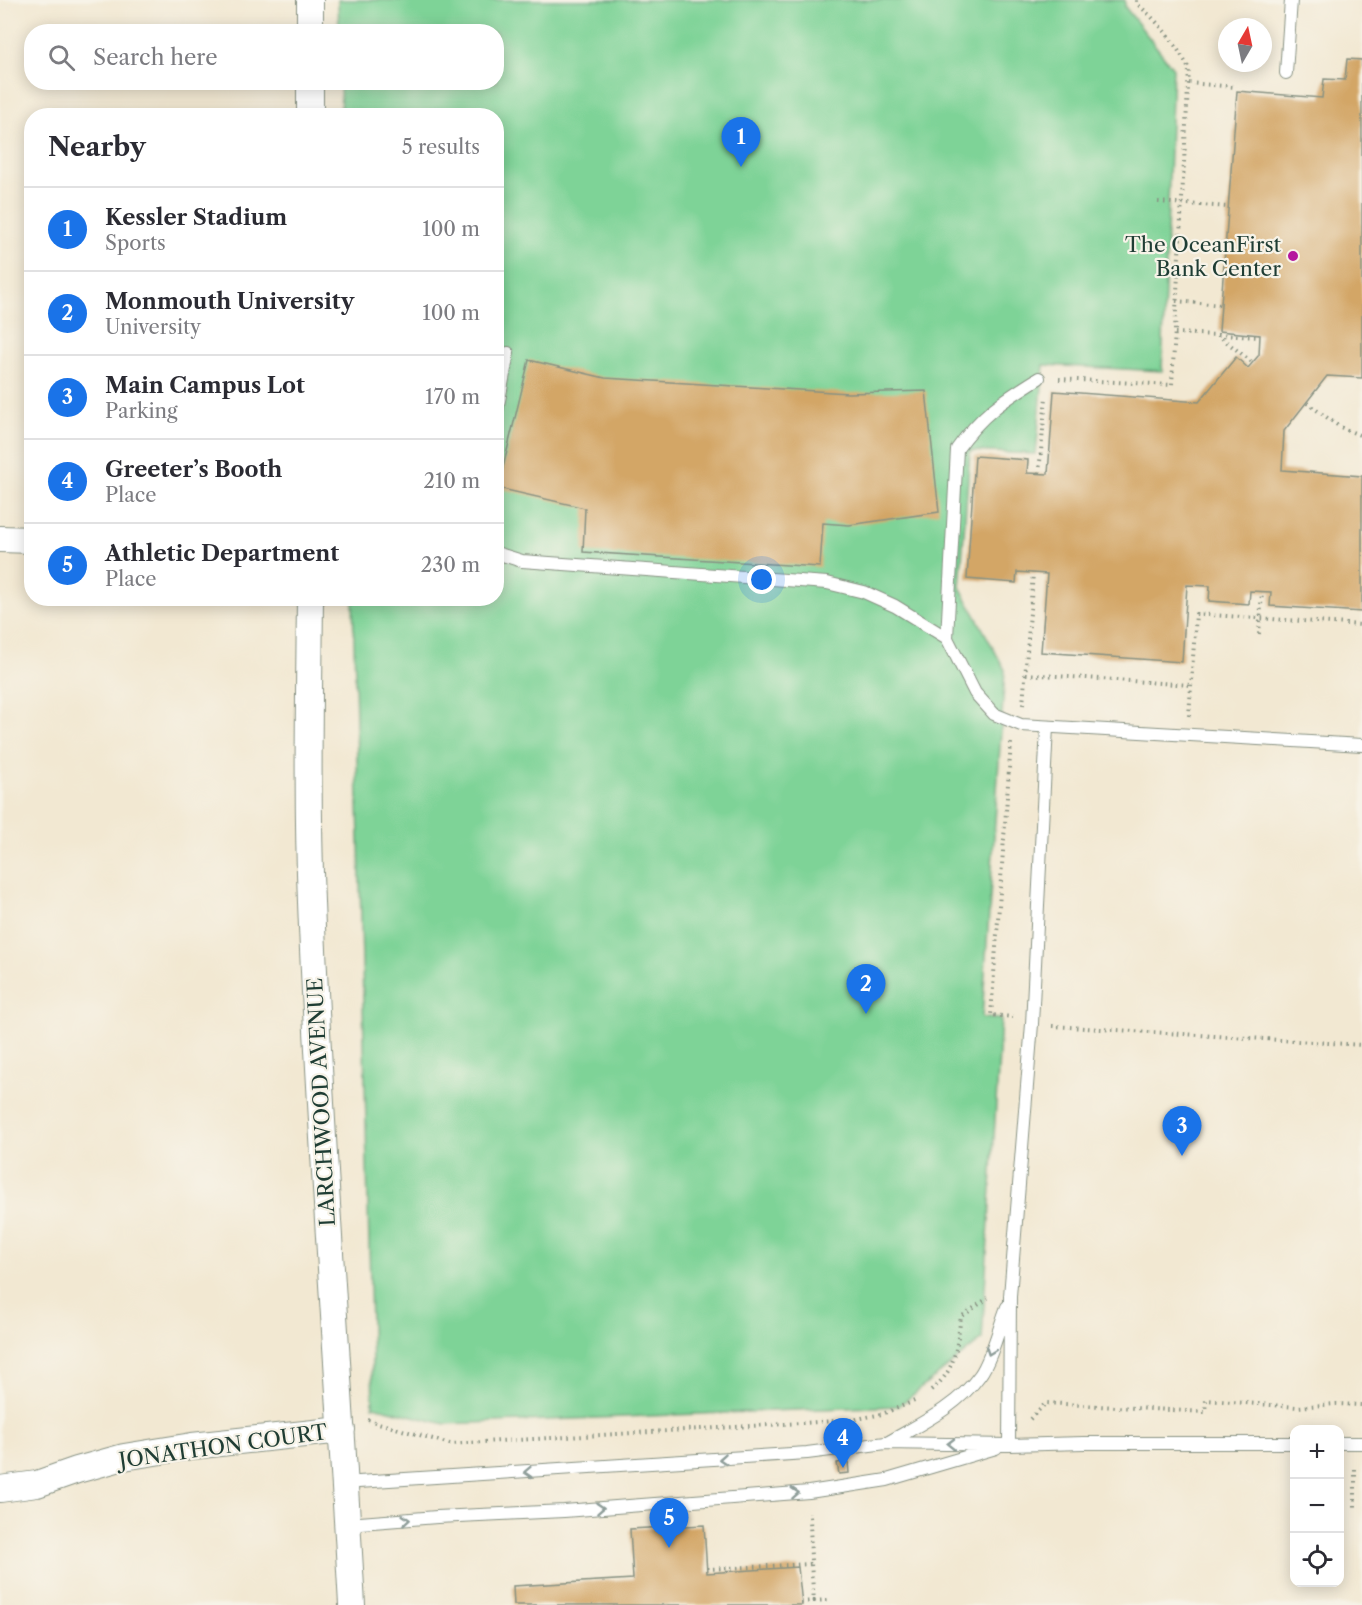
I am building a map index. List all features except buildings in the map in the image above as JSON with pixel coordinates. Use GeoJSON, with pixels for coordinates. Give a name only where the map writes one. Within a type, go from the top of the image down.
{"type":"FeatureCollection","features":[{"type":"Feature","properties":{"kind":"street"},"geometry":{"type":"LineString","coordinates":[[310,0],[310,24]]}},
{"type":"Feature","properties":{"kind":"street"},"geometry":{"type":"LineString","coordinates":[[310,90],[310,108]]}},
{"type":"Feature","properties":{"kind":"street"},"geometry":{"type":"LineString","coordinates":[[0,539],[24,540]]}},
{"type":"Feature","properties":{"kind":"street","name":"LARCHWOOD AVENUE"},"geometry":{"type":"LineString","coordinates":[[310,606],[308,755],[311,902],[327,1216],[352,1605]]}},
{"type":"Feature","properties":{"kind":"street","name":"JONATHON COURT"},"geometry":{"type":"LineString","coordinates":[[0,1489],[37,1484],[124,1457],[341,1423]]}},
{"type":"Feature","properties":{"kind":"lane"},"geometry":{"type":"LineString","coordinates":[[1286,73],[1290,0]]}},
{"type":"Feature","properties":{"kind":"lane"},"geometry":{"type":"LineString","coordinates":[[504,374],[508,353]]}},
{"type":"Feature","properties":{"kind":"lane"},"geometry":{"type":"LineString","coordinates":[[947,639],[957,449],[973,428],[999,402],[1043,378]]}},
{"type":"Feature","properties":{"kind":"lane"},"geometry":{"type":"LineString","coordinates":[[504,555],[522,561],[827,583],[864,592],[895,606],[947,639],[975,693],[994,714],[1021,725],[1362,745]]}},
{"type":"Feature","properties":{"kind":"lane"},"geometry":{"type":"LineString","coordinates":[[1009,1445],[1010,1296],[1032,1024],[1047,727]]}},
{"type":"Feature","properties":{"kind":"lane"},"geometry":{"type":"LineString","coordinates":[[886,1443],[945,1409],[981,1375],[1010,1296]]}},
{"type":"Feature","properties":{"kind":"lane"},"geometry":{"type":"LineString","coordinates":[[344,1483],[807,1453],[886,1443],[1009,1445],[1290,1443]]}},
{"type":"Feature","properties":{"kind":"lane"},"geometry":{"type":"LineString","coordinates":[[1344,1443],[1362,1443]]}},
{"type":"Feature","properties":{"kind":"lane"},"geometry":{"type":"LineString","coordinates":[[347,1524],[564,1511],[809,1492],[887,1480],[1009,1445]]}},
{"type":"Feature","properties":{"kind":"path"},"geometry":{"type":"LineString","coordinates":[[1039,473],[1043,378],[1172,385],[1188,69],[1177,46],[1151,15],[1136,3],[1136,0]]}},
{"type":"Feature","properties":{"kind":"path"},"geometry":{"type":"LineString","coordinates":[[1189,83],[1236,87]]}},
{"type":"Feature","properties":{"kind":"path"},"geometry":{"type":"LineString","coordinates":[[1158,202],[1229,207]]}},
{"type":"Feature","properties":{"kind":"path"},"geometry":{"type":"LineString","coordinates":[[1176,302],[1221,305]]}},
{"type":"Feature","properties":{"kind":"path"},"geometry":{"type":"LineString","coordinates":[[1175,333],[1260,338]]}},
{"type":"Feature","properties":{"kind":"path"},"geometry":{"type":"LineString","coordinates":[[1218,335],[1252,363]]}},
{"type":"Feature","properties":{"kind":"path"},"geometry":{"type":"LineString","coordinates":[[1307,403],[1340,428],[1362,436]]}},
{"type":"Feature","properties":{"kind":"path"},"geometry":{"type":"LineString","coordinates":[[1033,573],[1021,725],[1010,746],[991,1015],[1013,1016],[1012,1023],[1362,1045]]}},
{"type":"Feature","properties":{"kind":"path"},"geometry":{"type":"LineString","coordinates":[[1259,634],[1262,592]]}},
{"type":"Feature","properties":{"kind":"path"},"geometry":{"type":"LineString","coordinates":[[1188,735],[1196,614],[1362,625]]}},
{"type":"Feature","properties":{"kind":"path"},"geometry":{"type":"LineString","coordinates":[[1026,674],[1191,686]]}},
{"type":"Feature","properties":{"kind":"path"},"geometry":{"type":"LineString","coordinates":[[928,1393],[949,1373],[961,1317],[990,1297]]}},
{"type":"Feature","properties":{"kind":"path"},"geometry":{"type":"LineString","coordinates":[[341,1423],[365,1419],[450,1444],[852,1420],[882,1414],[921,1398]]}},
{"type":"Feature","properties":{"kind":"path"},"geometry":{"type":"LineString","coordinates":[[1028,1421],[1046,1403],[1205,1412],[1206,1400],[1297,1407],[1362,1405]]}},
{"type":"Feature","properties":{"kind":"path"},"geometry":{"type":"LineString","coordinates":[[1355,1469],[1355,1510]]}},
{"type":"Feature","properties":{"kind":"path"},"geometry":{"type":"LineString","coordinates":[[809,1505],[814,1601]]}},
{"type":"Feature","properties":{"kind":"path"},"geometry":{"type":"LineString","coordinates":[[707,1569],[811,1564]]}},
{"type":"Feature","properties":{"kind":"path"},"geometry":{"type":"LineString","coordinates":[[801,1602],[830,1600]]}},
{"type":"Feature","properties":{"kind":"green space"},"geometry":{"type":"Polygon","coordinates":[[[338,0],[1125,0],[1125,7],[1173,68],[1162,371],[1044,365],[1036,454],[970,451],[960,587],[1005,670],[982,1018],[1001,1019],[982,1339],[899,1406],[445,1424],[373,1406],[353,606],[504,606],[504,108],[341,108],[340,90],[504,90],[504,24],[339,24],[338,0]]]}},
{"type":"Feature","properties":{"kind":"place","name":"Kessler Stadium"},"geometry":{"type":"Point","coordinates":[741,167]}},
{"type":"Feature","properties":{"kind":"place","name":"The OceanFirst Bank Center"},"geometry":{"type":"Point","coordinates":[1293,256]}},
{"type":"Feature","properties":{"kind":"place","name":"Monmouth University"},"geometry":{"type":"Point","coordinates":[866,1014]}},
{"type":"Feature","properties":{"kind":"place","name":"Main Campus Lot"},"geometry":{"type":"Point","coordinates":[1182,1156]}},
{"type":"Feature","properties":{"kind":"place","name":"Greeter’s Booth"},"geometry":{"type":"Point","coordinates":[843,1468]}},
{"type":"Feature","properties":{"kind":"place","name":"Athletic Department"},"geometry":{"type":"Point","coordinates":[669,1548]}}]}
